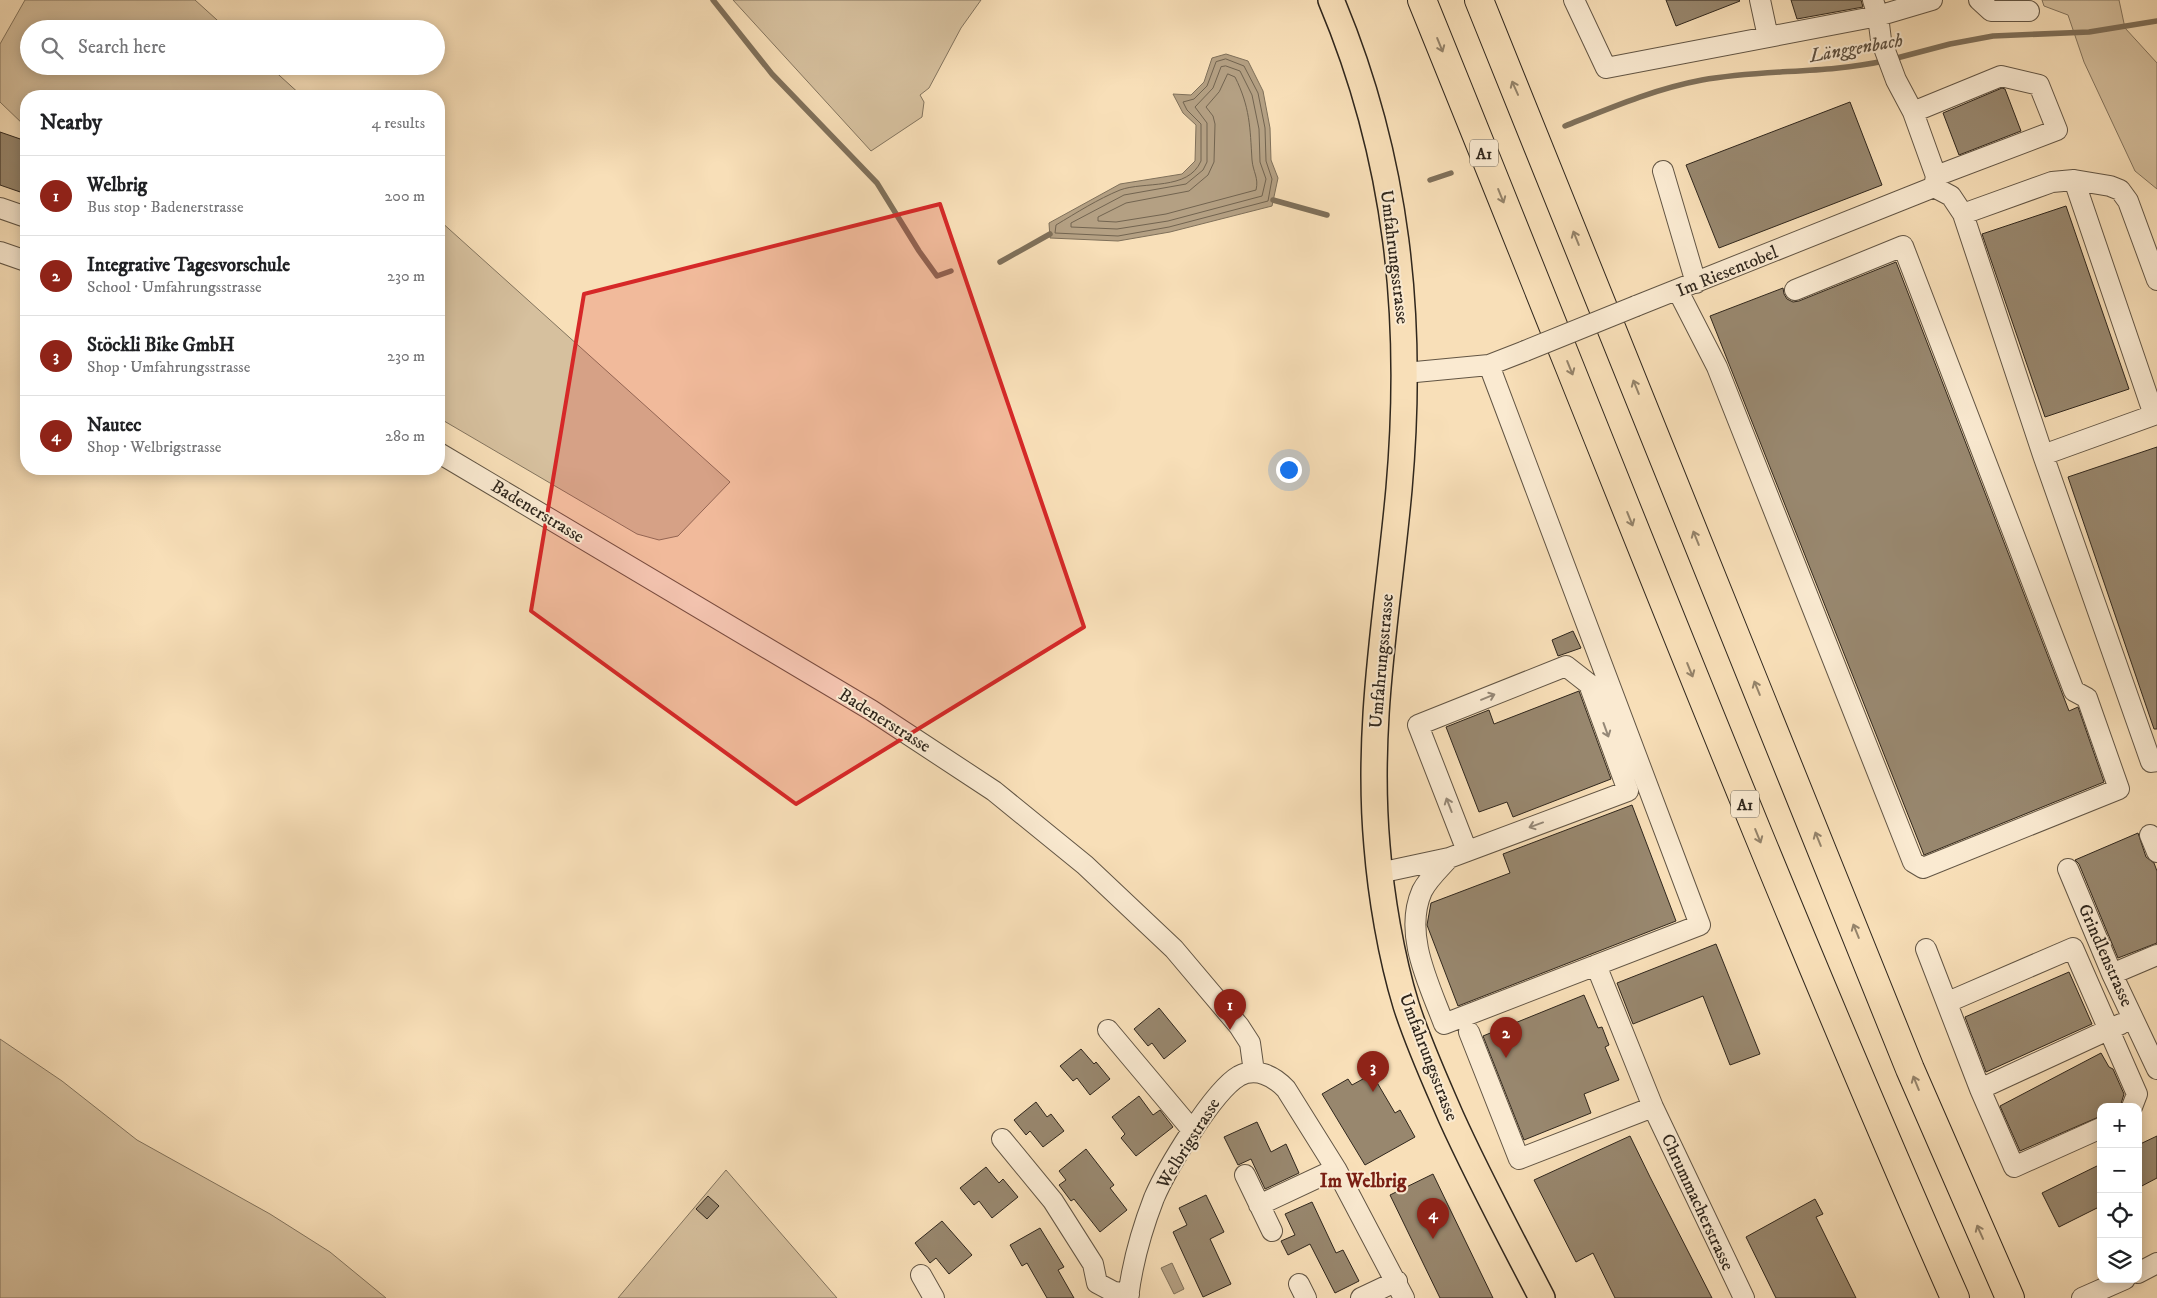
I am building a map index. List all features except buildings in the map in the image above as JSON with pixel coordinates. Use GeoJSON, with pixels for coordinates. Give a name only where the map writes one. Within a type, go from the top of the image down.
{"type":"FeatureCollection","features":[{"type":"Feature","properties":{"kind":"highway","name":"A1"},"geometry":{"type":"LineString","coordinates":[[1422,0],[1766,856],[1883,1134],[1955,1298]]}},
{"type":"Feature","properties":{"kind":"highway"},"geometry":{"type":"LineString","coordinates":[[1479,0],[1910,1069],[2010,1298]]}},
{"type":"Feature","properties":{"kind":"main road","name":"Umfahrungsstrasse"},"geometry":{"type":"LineString","coordinates":[[1331,0],[1368,107],[1391,205],[1402,287],[1405,373],[1399,487],[1377,678],[1375,720],[1375,817],[1379,873],[1400,982],[1416,1036],[1476,1170],[1542,1298]]}},
{"type":"Feature","properties":{"kind":"street"},"geometry":{"type":"LineString","coordinates":[[1574,0],[1606,68],[1768,37],[1875,8],[1932,0]]}},
{"type":"Feature","properties":{"kind":"street"},"geometry":{"type":"LineString","coordinates":[[1760,0],[1768,37]]}},
{"type":"Feature","properties":{"kind":"street"},"geometry":{"type":"LineString","coordinates":[[1979,0],[1991,11],[2029,11]]}},
{"type":"Feature","properties":{"kind":"street"},"geometry":{"type":"LineString","coordinates":[[1875,8],[1881,40],[1896,80],[1913,112],[1935,182],[1950,196],[1963,214],[2043,455],[2151,762],[2157,760]]}},
{"type":"Feature","properties":{"kind":"street","name":"Im Riesentobel"},"geometry":{"type":"LineString","coordinates":[[1405,373],[1489,365],[1696,284],[2057,130],[2039,85],[2001,76],[1913,112]]}},
{"type":"Feature","properties":{"kind":"street"},"geometry":{"type":"LineString","coordinates":[[1663,170],[1696,284]]}},
{"type":"Feature","properties":{"kind":"street"},"geometry":{"type":"LineString","coordinates":[[1963,214],[2052,182],[2074,180],[2110,186],[2120,190],[2128,201],[2157,280]]}},
{"type":"Feature","properties":{"kind":"street"},"geometry":{"type":"LineString","coordinates":[[2043,455],[2154,415],[2074,180]]}},
{"type":"Feature","properties":{"kind":"street"},"geometry":{"type":"LineString","coordinates":[[0,208],[20,215]]}},
{"type":"Feature","properties":{"kind":"street"},"geometry":{"type":"LineString","coordinates":[[1678,290],[1717,367],[1914,862],[1923,868],[2118,788],[2087,698],[2074,691],[1903,246],[1795,290]]}},
{"type":"Feature","properties":{"kind":"street"},"geometry":{"type":"LineString","coordinates":[[0,252],[20,260]]}},
{"type":"Feature","properties":{"kind":"street"},"geometry":{"type":"LineString","coordinates":[[1458,855],[1423,890],[1414,916],[1420,962],[1444,1024],[1700,925],[1489,365]]}},
{"type":"Feature","properties":{"kind":"street","name":"Badenerstrasse"},"geometry":{"type":"LineString","coordinates":[[445,457],[871,710],[994,791],[1085,865],[1174,948],[1240,1026],[1250,1042],[1254,1072]]}},
{"type":"Feature","properties":{"kind":"street"},"geometry":{"type":"LineString","coordinates":[[1379,873],[1458,855],[1628,791],[1590,684],[1566,666],[1418,725],[1458,855]]}},
{"type":"Feature","properties":{"kind":"street","name":"Grindlenstrasse"},"geometry":{"type":"LineString","coordinates":[[2068,869],[2112,974],[2157,1069]]}},
{"type":"Feature","properties":{"kind":"street"},"geometry":{"type":"LineString","coordinates":[[1948,1002],[2074,948],[2137,1094],[2134,1103]]}},
{"type":"Feature","properties":{"kind":"street"},"geometry":{"type":"LineString","coordinates":[[1926,949],[1980,1089],[2014,1167],[2097,1130]]}},
{"type":"Feature","properties":{"kind":"street"},"geometry":{"type":"LineString","coordinates":[[2112,974],[2157,955]]}},
{"type":"Feature","properties":{"kind":"street","name":"Chrummacherstrasse"},"geometry":{"type":"LineString","coordinates":[[1596,965],[1652,1107],[1744,1298]]}},
{"type":"Feature","properties":{"kind":"street"},"geometry":{"type":"LineString","coordinates":[[1980,1089],[2134,1018]]}},
{"type":"Feature","properties":{"kind":"street"},"geometry":{"type":"LineString","coordinates":[[1108,1030],[1192,1130]]}},
{"type":"Feature","properties":{"kind":"street"},"geometry":{"type":"LineString","coordinates":[[1469,1032],[1519,1159],[1652,1107]]}},
{"type":"Feature","properties":{"kind":"street"},"geometry":{"type":"LineString","coordinates":[[1254,1072],[1266,1074],[1278,1080],[1286,1089],[1336,1169],[1400,1290],[1361,1298]]}},
{"type":"Feature","properties":{"kind":"street","name":"Welbrigstrasse"},"geometry":{"type":"LineString","coordinates":[[1128,1296],[1139,1243],[1155,1197],[1192,1130],[1226,1085],[1240,1076],[1254,1072]]}},
{"type":"Feature","properties":{"kind":"street"},"geometry":{"type":"LineString","coordinates":[[1002,1139],[1052,1201],[1093,1264],[1097,1283],[1114,1292],[1128,1296]]}},
{"type":"Feature","properties":{"kind":"street"},"geometry":{"type":"LineString","coordinates":[[1259,1205],[1336,1169]]}},
{"type":"Feature","properties":{"kind":"street"},"geometry":{"type":"LineString","coordinates":[[1245,1175],[1272,1231]]}},
{"type":"Feature","properties":{"kind":"street"},"geometry":{"type":"LineString","coordinates":[[2142,1271],[2157,1263]]}},
{"type":"Feature","properties":{"kind":"street"},"geometry":{"type":"LineString","coordinates":[[921,1275],[934,1298]]}},
{"type":"Feature","properties":{"kind":"street"},"geometry":{"type":"LineString","coordinates":[[2082,1298],[2124,1286]]}},
{"type":"Feature","properties":{"kind":"highlighted area"},"geometry":{"type":"Polygon","coordinates":[[[940,204],[1084,627],[796,804],[531,611],[584,294],[940,204]]]}},
{"type":"Feature","properties":{"kind":"shaded area"},"geometry":{"type":"Polygon","coordinates":[[[25,0],[195,0],[217,20],[20,20],[20,75],[279,75],[295,90],[20,90],[20,121],[0,102],[0,44],[25,0]]]}},
{"type":"Feature","properties":{"kind":"shaded area"},"geometry":{"type":"Polygon","coordinates":[[[733,0],[981,0],[961,28],[929,88],[920,95],[924,102],[922,117],[871,151],[733,0]]]}},
{"type":"Feature","properties":{"kind":"shaded area"},"geometry":{"type":"Polygon","coordinates":[[[2042,0],[2119,0],[2125,28],[2157,63],[2157,189],[2135,171],[2084,62],[2068,15],[2044,6],[2042,0]]]}},
{"type":"Feature","properties":{"kind":"shaded area"},"geometry":{"type":"Polygon","coordinates":[[[445,225],[730,482],[678,536],[659,540],[637,534],[445,422],[445,225]]]}},
{"type":"Feature","properties":{"kind":"shaded area"},"geometry":{"type":"Polygon","coordinates":[[[0,1039],[62,1081],[137,1140],[270,1214],[330,1252],[386,1298],[0,1298],[0,1039]]]}},
{"type":"Feature","properties":{"kind":"shaded area"},"geometry":{"type":"Polygon","coordinates":[[[726,1170],[837,1298],[618,1298],[726,1170]]]}},
{"type":"Feature","properties":{"kind":"water"},"geometry":{"type":"Polygon","coordinates":[[[1226,54],[1248,61],[1263,91],[1270,128],[1271,160],[1278,178],[1272,206],[1170,232],[1118,241],[1050,238],[1049,223],[1120,184],[1182,174],[1195,161],[1196,125],[1183,113],[1173,94],[1191,95],[1204,82],[1212,58],[1226,54]]]}},
{"type":"Feature","properties":{"kind":"water"},"geometry":{"type":"Polygon","coordinates":[[[1172,1263],[1184,1289],[1174,1294],[1161,1268],[1172,1263]]]}},
{"type":"Feature","properties":{"kind":"waterway"},"geometry":{"type":"LineString","coordinates":[[713,0],[772,74],[877,183],[919,251],[937,276],[951,271]]}},
{"type":"Feature","properties":{"kind":"waterway","name":"Länggenbach"},"geometry":{"type":"LineString","coordinates":[[1893,59],[1950,44],[1993,36],[2089,32],[2157,21]]}},
{"type":"Feature","properties":{"kind":"waterway","name":"Länggenbach"},"geometry":{"type":"LineString","coordinates":[[1565,126],[1649,94],[1702,80],[1747,74],[1839,68],[1884,61]]}},
{"type":"Feature","properties":{"kind":"waterway"},"geometry":{"type":"LineString","coordinates":[[1430,180],[1451,173]]}},
{"type":"Feature","properties":{"kind":"waterway"},"geometry":{"type":"LineString","coordinates":[[1273,200],[1327,215]]}},
{"type":"Feature","properties":{"kind":"waterway"},"geometry":{"type":"LineString","coordinates":[[1000,262],[1050,234]]}},
{"type":"Feature","properties":{"kind":"place","name":"Welbrig"},"geometry":{"type":"Point","coordinates":[1230,1030]}},
{"type":"Feature","properties":{"kind":"place","name":"Integrative Tagesvorschule"},"geometry":{"type":"Point","coordinates":[1506,1058]}},
{"type":"Feature","properties":{"kind":"place","name":"Stöckli Bike GmbH"},"geometry":{"type":"Point","coordinates":[1373,1092]}},
{"type":"Feature","properties":{"kind":"place","name":"Nautec"},"geometry":{"type":"Point","coordinates":[1433,1239]}},
{"type":"Feature","properties":{"kind":"district","name":"Im Welbrig"},"geometry":{"type":"Point","coordinates":[1363,1180]}}]}
